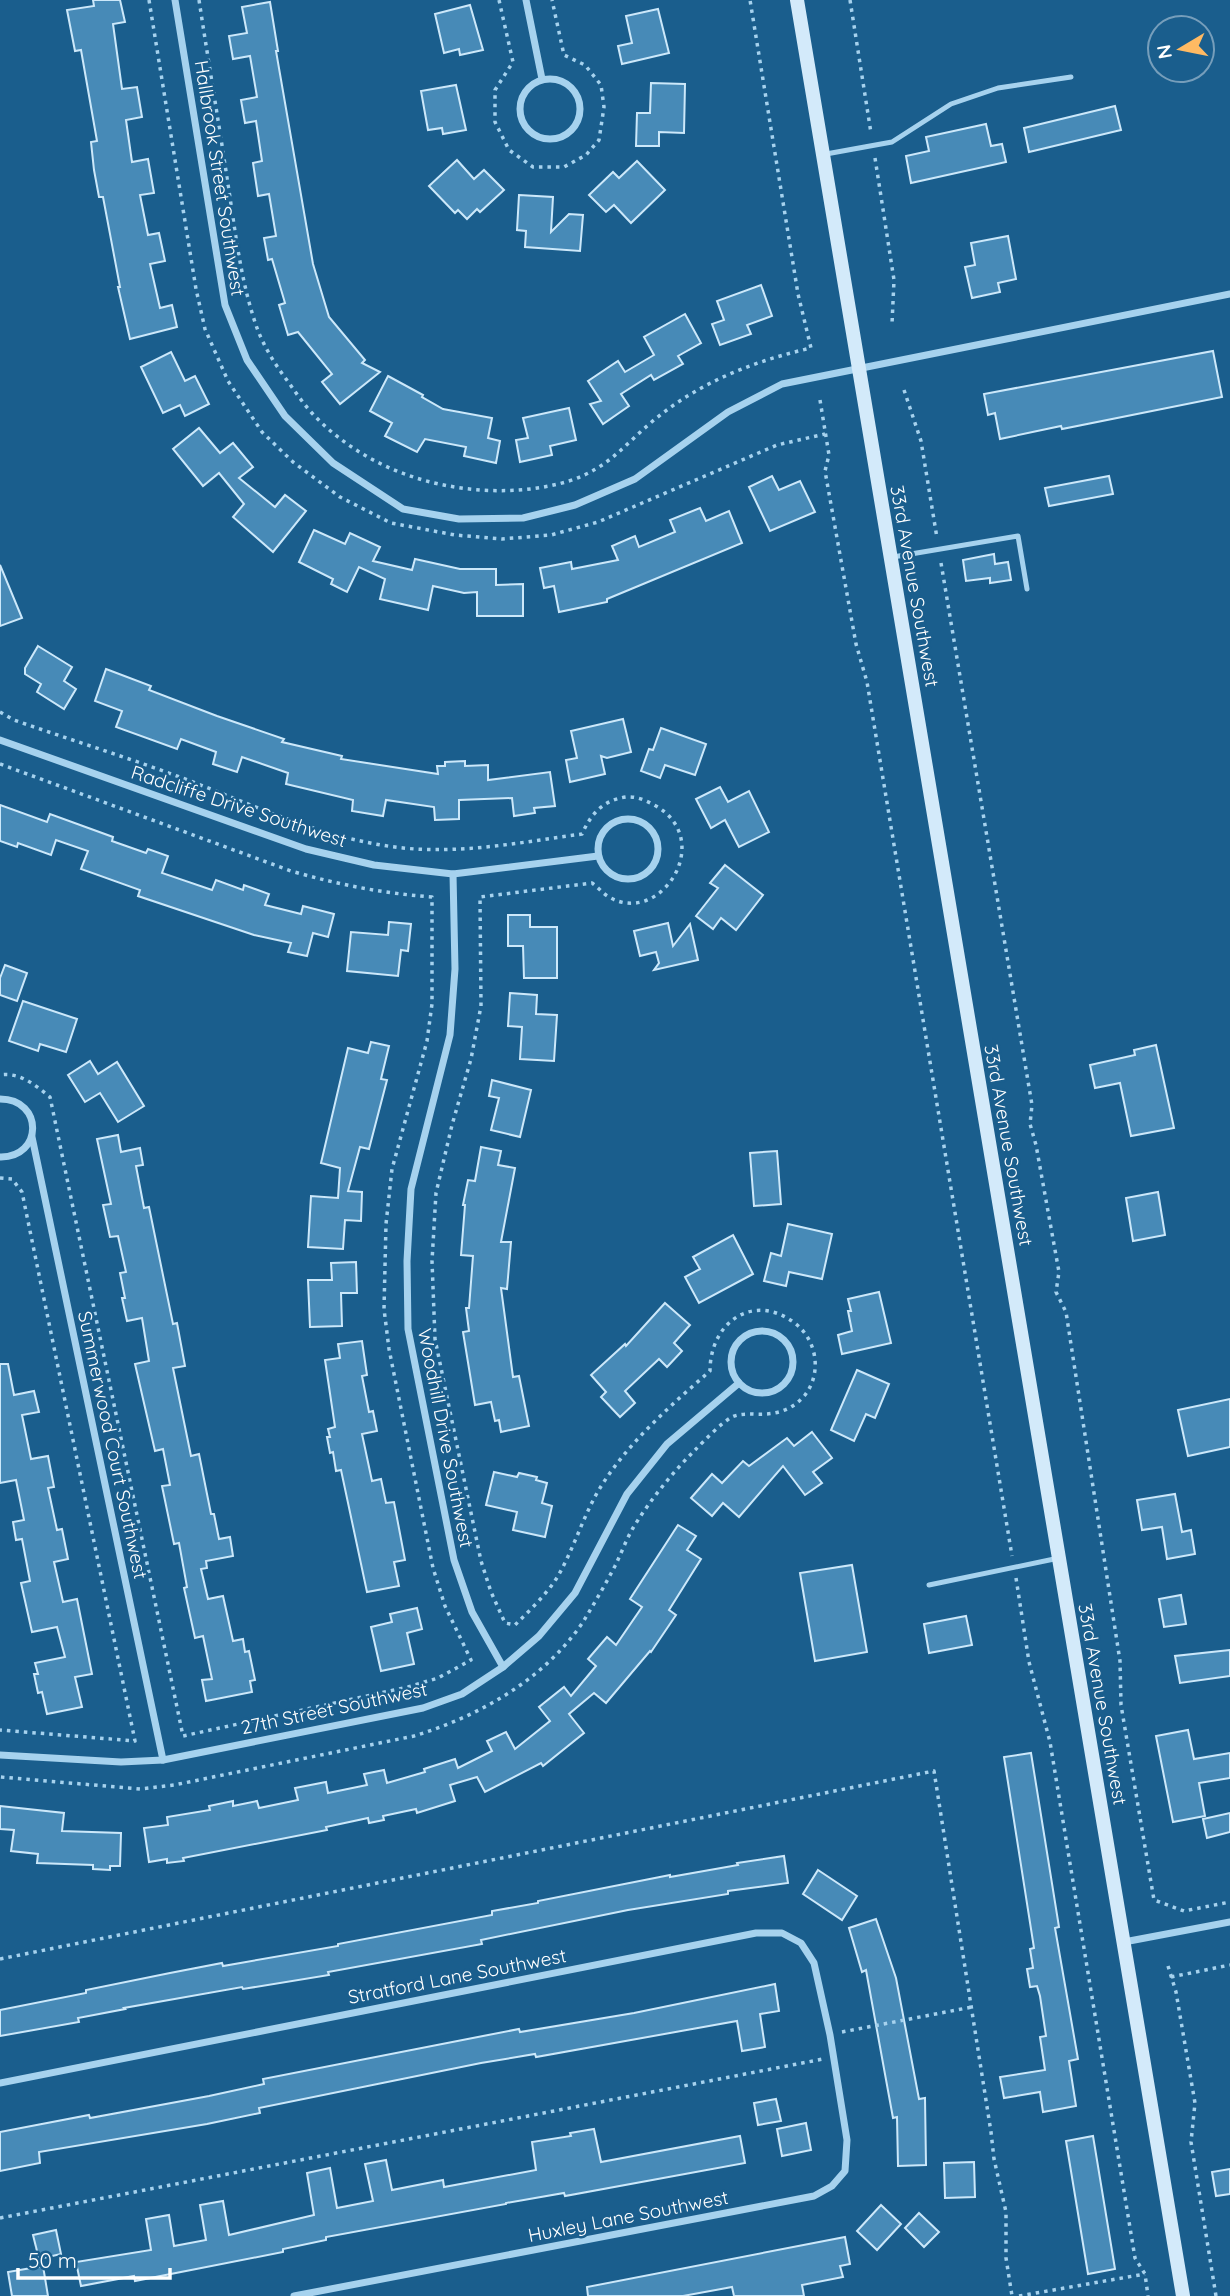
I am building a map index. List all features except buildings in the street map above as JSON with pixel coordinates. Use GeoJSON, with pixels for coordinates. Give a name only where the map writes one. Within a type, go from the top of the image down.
{"type":"FeatureCollection","features":[{"type":"Feature","properties":{"kind":"street","name":"Hallbrook Street Southwest"},"geometry":{"type":"LineString","coordinates":[[175,0],[225,305],[247,360],[285,416],[333,463],[402,509],[459,519],[523,518],[575,505],[635,479],[728,412],[782,384],[1230,294]]}},
{"type":"Feature","properties":{"kind":"street"},"geometry":{"type":"LineString","coordinates":[[526,0],[542,79]]}},
{"type":"Feature","properties":{"kind":"street","name":"33rd Avenue Southwest"},"geometry":{"type":"LineString","coordinates":[[797,0],[1182,2296]]}},
{"type":"Feature","properties":{"kind":"street"},"geometry":{"type":"LineString","coordinates":[[542,79],[561,80],[576,93],[579,101],[578,120],[566,135],[546,139],[536,136],[522,121],[520,100],[525,90],[542,79]]}},
{"type":"Feature","properties":{"kind":"street","name":"Radcliffe Drive Southwest"},"geometry":{"type":"LineString","coordinates":[[0,740],[306,849],[374,865],[453,874],[598,856]]}},
{"type":"Feature","properties":{"kind":"street"},"geometry":{"type":"LineString","coordinates":[[621,819],[640,821],[655,834],[658,843],[659,854],[655,864],[640,878],[619,879],[610,874],[598,856],[600,837],[605,829],[621,819]]}},
{"type":"Feature","properties":{"kind":"street","name":"Woodhill Drive Southwest"},"geometry":{"type":"LineString","coordinates":[[453,874],[455,969],[450,1035],[411,1188],[407,1261],[408,1329],[454,1559],[472,1612],[503,1667]]}},
{"type":"Feature","properties":{"kind":"street","name":"Summerwood Court Southwest"},"geometry":{"type":"LineString","coordinates":[[0,1099],[18,1102],[25,1108],[33,1126],[32,1137],[163,1760]]}},
{"type":"Feature","properties":{"kind":"street"},"geometry":{"type":"LineString","coordinates":[[0,1157],[21,1152],[32,1137]]}},
{"type":"Feature","properties":{"kind":"street"},"geometry":{"type":"LineString","coordinates":[[769,1332],[785,1341],[791,1351],[792,1372],[778,1389],[758,1393],[747,1390],[739,1383],[733,1375],[732,1356],[741,1339],[749,1334],[769,1332]]}},
{"type":"Feature","properties":{"kind":"street","name":"27th Street Southwest"},"geometry":{"type":"LineString","coordinates":[[0,1755],[121,1762],[163,1760],[422,1708],[462,1694],[503,1667],[539,1636],[575,1593],[627,1494],[667,1444],[739,1383]]}},
{"type":"Feature","properties":{"kind":"street"},"geometry":{"type":"LineString","coordinates":[[1123,1942],[1230,1922]]}},
{"type":"Feature","properties":{"kind":"street","name":"Stratford Lane Southwest"},"geometry":{"type":"LineString","coordinates":[[0,2083],[756,1933],[782,1933],[801,1943],[814,1963],[834,2057]]}},
{"type":"Feature","properties":{"kind":"street","name":"Huxley Lane Southwest"},"geometry":{"type":"LineString","coordinates":[[294,2296],[814,2196],[832,2186],[845,2171],[847,2140],[834,2057]]}},
{"type":"Feature","properties":{"kind":"lane"},"geometry":{"type":"LineString","coordinates":[[823,154],[892,142],[951,104],[998,88],[1071,77]]}},
{"type":"Feature","properties":{"kind":"lane"},"geometry":{"type":"LineString","coordinates":[[890,558],[1018,536],[1027,589]]}},
{"type":"Feature","properties":{"kind":"lane"},"geometry":{"type":"LineString","coordinates":[[929,1585],[1059,1558]]}},
{"type":"Feature","properties":{"kind":"path"},"geometry":{"type":"LineString","coordinates":[[149,0],[196,289],[205,329],[228,381],[262,432],[293,462],[340,497],[391,523],[455,536],[502,539],[551,535],[598,522],[777,445],[825,434]]}},
{"type":"Feature","properties":{"kind":"path"},"geometry":{"type":"LineString","coordinates":[[199,0],[242,269],[257,329],[277,367],[311,413],[353,449],[398,472],[446,486],[497,491],[569,481],[603,467],[655,419],[702,386],[741,368],[811,348],[798,294],[750,0]]}},
{"type":"Feature","properties":{"kind":"path"},"geometry":{"type":"LineString","coordinates":[[499,0],[513,62],[495,90],[495,122],[509,149],[533,167],[565,167],[586,155],[599,139],[604,107],[601,85],[585,65],[564,55],[552,0]]}},
{"type":"Feature","properties":{"kind":"path"},"geometry":{"type":"LineString","coordinates":[[850,0],[894,280],[892,324]]}},
{"type":"Feature","properties":{"kind":"path"},"geometry":{"type":"LineString","coordinates":[[904,390],[921,441],[1032,1105],[1030,1124],[1059,1272],[1056,1292],[1066,1312],[1122,1671],[1121,1705],[1154,1900],[1184,1911],[1230,1902]]}},
{"type":"Feature","properties":{"kind":"path"},"geometry":{"type":"LineString","coordinates":[[820,400],[829,455],[825,471],[856,644],[867,682],[1030,1662],[1050,1742],[1135,2258],[1144,2274],[1148,2296]]}},
{"type":"Feature","properties":{"kind":"path"},"geometry":{"type":"LineString","coordinates":[[0,712],[14,720],[184,779],[299,824],[348,838],[400,848],[478,848],[582,834],[589,818],[601,806],[626,797],[644,799],[664,811],[678,829],[682,852],[680,870],[666,887],[650,899],[628,903],[609,897],[592,883],[480,897],[481,1006],[471,1059],[436,1193],[432,1261],[435,1339],[481,1561],[505,1623],[515,1625],[557,1577],[598,1493],[619,1463],[667,1409],[710,1371],[710,1356],[716,1338],[725,1326],[740,1315],[753,1312],[770,1310],[785,1315],[800,1327],[810,1340],[816,1358],[815,1373],[806,1394],[793,1406],[780,1413],[732,1417],[695,1450],[654,1497],[632,1529],[613,1570],[582,1623],[554,1657],[523,1683],[480,1711],[447,1726],[414,1736],[174,1786],[118,1788],[0,1777]]}},
{"type":"Feature","properties":{"kind":"path"},"geometry":{"type":"LineString","coordinates":[[0,764],[291,871],[339,885],[383,893],[432,897],[432,1004],[427,1041],[392,1169],[386,1224],[384,1309],[389,1349],[433,1568],[445,1606],[471,1660],[439,1678],[408,1687],[183,1736],[50,1097],[32,1083],[11,1073],[0,1075]]}},
{"type":"Feature","properties":{"kind":"path"},"geometry":{"type":"LineString","coordinates":[[0,1178],[12,1180],[22,1192],[135,1741],[0,1730]]}},
{"type":"Feature","properties":{"kind":"path"},"geometry":{"type":"LineString","coordinates":[[0,1959],[934,1771],[992,2132],[994,2159],[1006,2212],[1006,2258],[1012,2296]]}},
{"type":"Feature","properties":{"kind":"path"},"geometry":{"type":"LineString","coordinates":[[1171,1977],[1230,1965]]}},
{"type":"Feature","properties":{"kind":"path"},"geometry":{"type":"LineString","coordinates":[[1168,1966],[1176,1992],[1195,2103],[1191,2142],[1216,2296]]}},
{"type":"Feature","properties":{"kind":"path"},"geometry":{"type":"LineString","coordinates":[[830,2035],[972,2007]]}},
{"type":"Feature","properties":{"kind":"path"},"geometry":{"type":"LineString","coordinates":[[0,2218],[834,2057]]}},
{"type":"Feature","properties":{"kind":"path"},"geometry":{"type":"LineString","coordinates":[[1019,2296],[1144,2274]]}}]}
